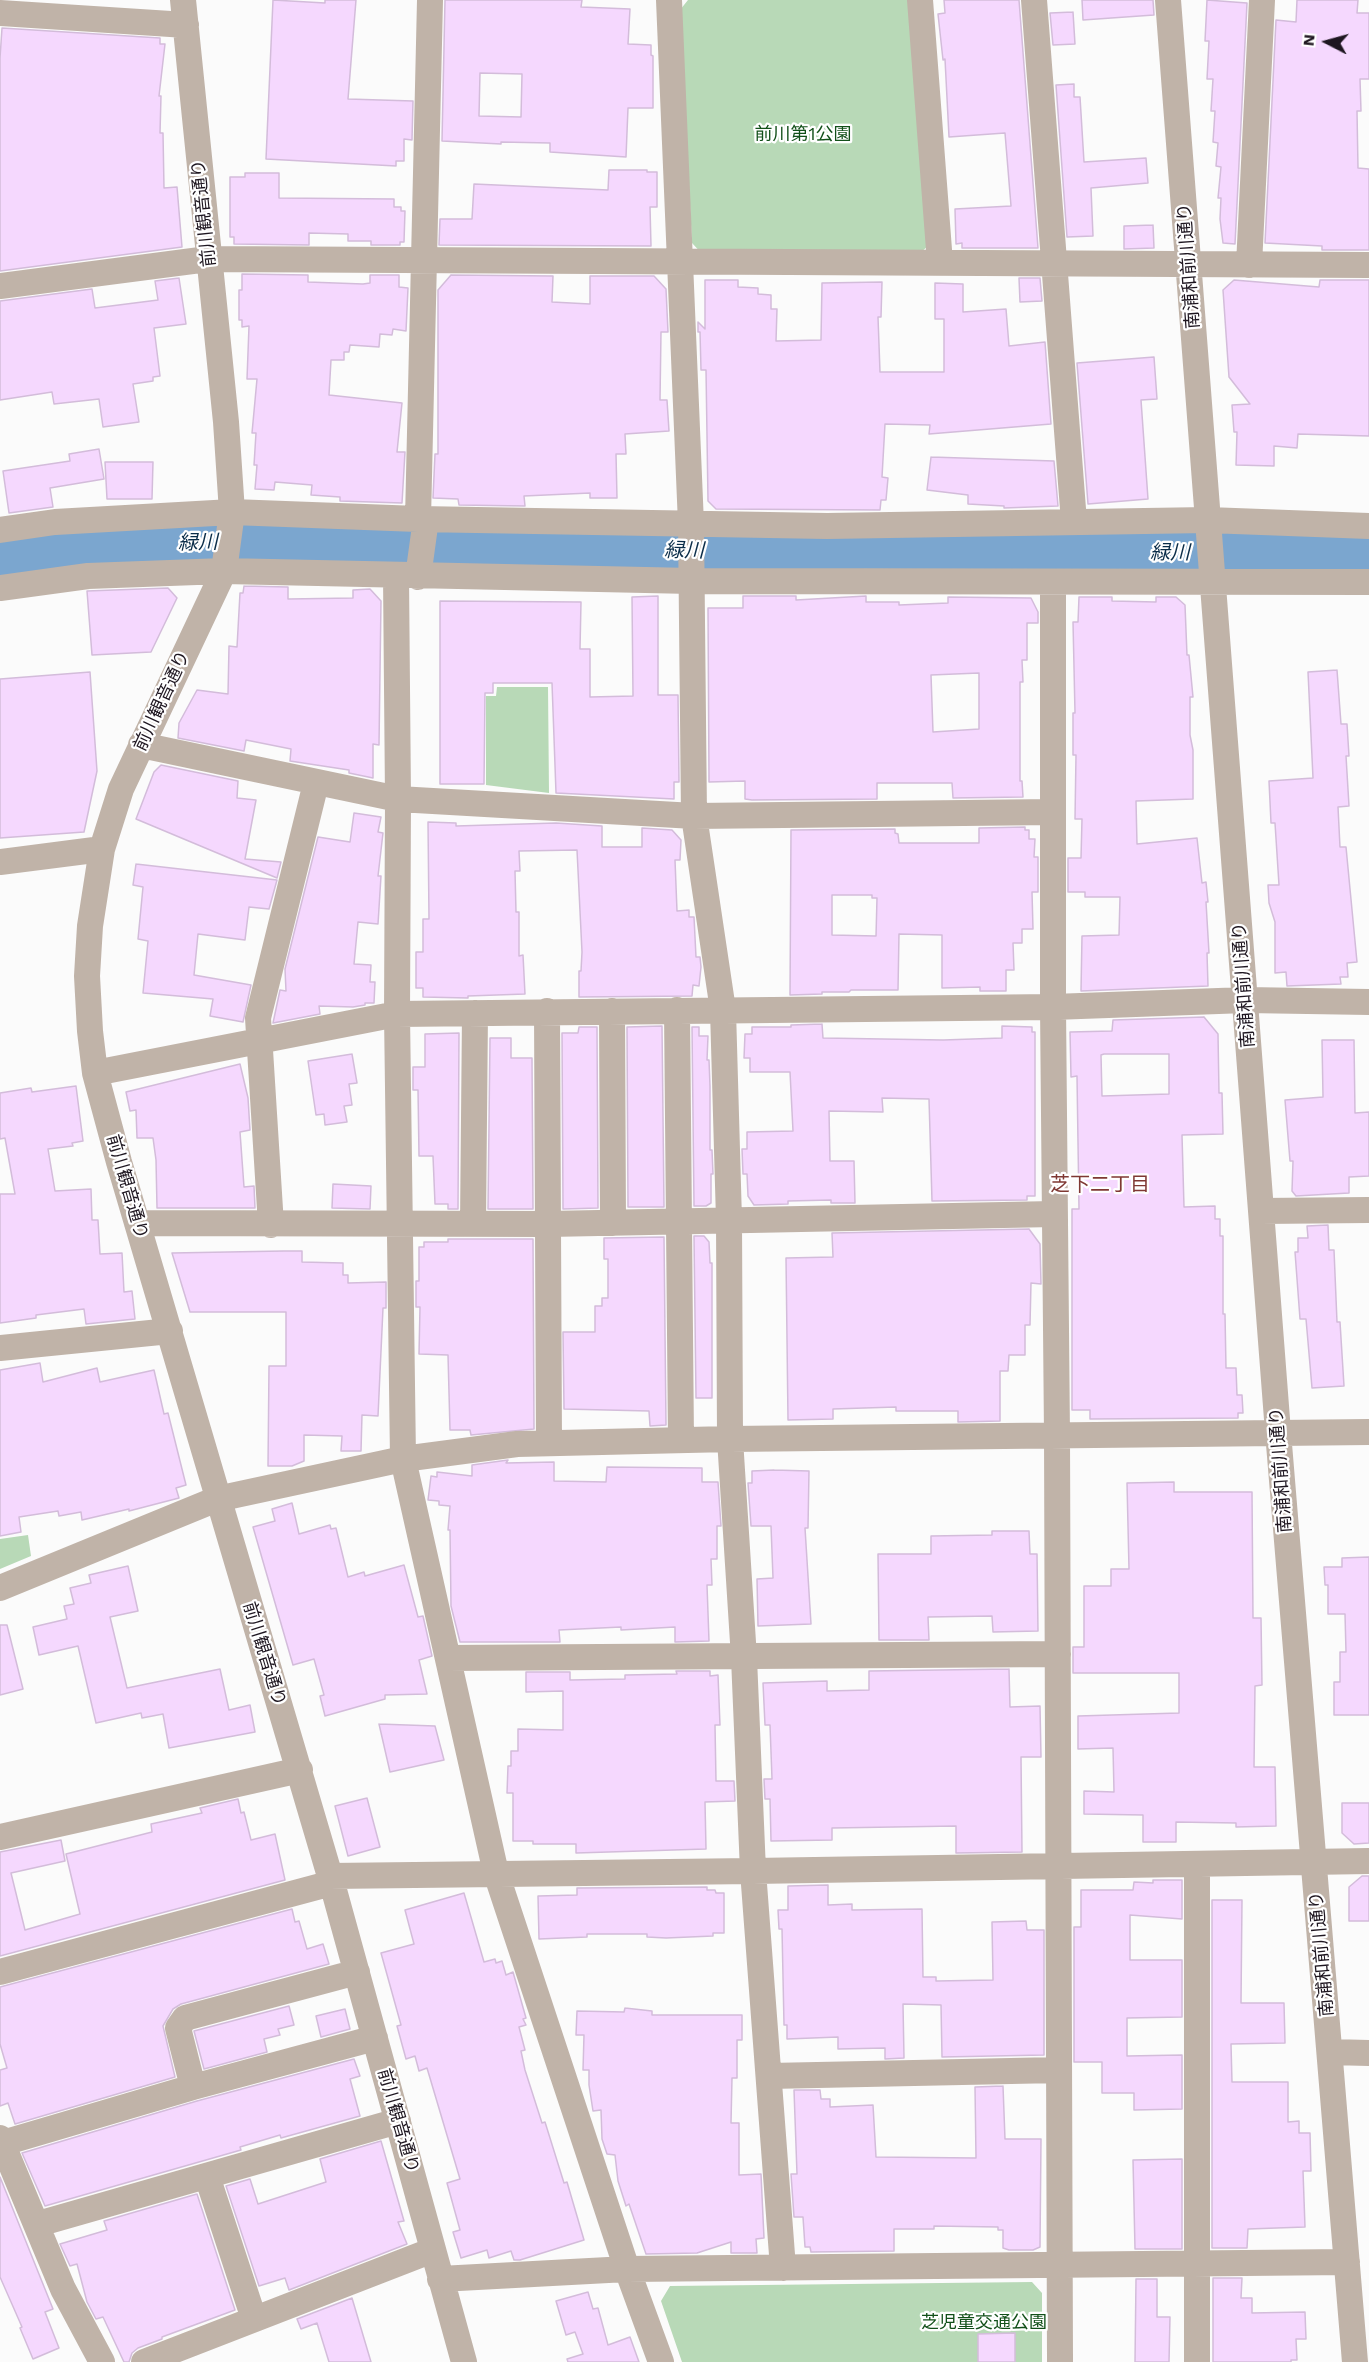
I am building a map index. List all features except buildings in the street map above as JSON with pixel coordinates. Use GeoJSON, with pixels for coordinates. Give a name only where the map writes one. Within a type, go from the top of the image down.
{"type":"FeatureCollection","features":[{"type":"Feature","properties":{"kind":"street","name":"前川観音通り"},"geometry":{"type":"LineString","coordinates":[[183,0],[226,422],[231,519],[225,566],[121,789],[102,849],[90,926],[87,976],[90,1031],[95,1073],[217,1499],[300,1770],[464,2362]]}},
{"type":"Feature","properties":{"kind":"street"},"geometry":{"type":"LineString","coordinates":[[430,0],[422,519],[407,576],[398,799],[397,1014],[403,1459],[496,1873],[627,2269],[661,2362]]}},
{"type":"Feature","properties":{"kind":"street"},"geometry":{"type":"LineString","coordinates":[[669,0],[691,525],[694,816],[723,1010],[729,1220],[730,1439],[744,1658],[753,1871],[783,2268]]}},
{"type":"Feature","properties":{"kind":"street"},"geometry":{"type":"LineString","coordinates":[[920,0],[940,263]]}},
{"type":"Feature","properties":{"kind":"street"},"geometry":{"type":"LineString","coordinates":[[1034,0],[1074,522]]}},
{"type":"Feature","properties":{"kind":"street","name":"南浦和前川通り"},"geometry":{"type":"LineString","coordinates":[[1168,0],[1278,1432],[1354,2362]]}},
{"type":"Feature","properties":{"kind":"street"},"geometry":{"type":"LineString","coordinates":[[1250,265],[1262,0]]}},
{"type":"Feature","properties":{"kind":"street"},"geometry":{"type":"LineString","coordinates":[[0,13],[186,25]]}},
{"type":"Feature","properties":{"kind":"street"},"geometry":{"type":"LineString","coordinates":[[0,286],[208,259],[1369,265]]}},
{"type":"Feature","properties":{"kind":"street"},"geometry":{"type":"LineString","coordinates":[[0,530],[55,522],[231,519],[422,519],[827,526],[1074,522],[1209,526],[1369,526]]}},
{"type":"Feature","properties":{"kind":"street"},"geometry":{"type":"LineString","coordinates":[[0,588],[88,576],[225,566],[407,576],[692,580],[1053,583],[1214,579],[1369,582]]}},
{"type":"Feature","properties":{"kind":"street"},"geometry":{"type":"LineString","coordinates":[[1053,583],[1060,2362]]}},
{"type":"Feature","properties":{"kind":"street"},"geometry":{"type":"LineString","coordinates":[[141,745],[398,799],[694,816],[1053,812]]}},
{"type":"Feature","properties":{"kind":"street"},"geometry":{"type":"LineString","coordinates":[[271,1225],[258,1018],[316,783]]}},
{"type":"Feature","properties":{"kind":"street"},"geometry":{"type":"LineString","coordinates":[[0,862],[102,849]]}},
{"type":"Feature","properties":{"kind":"street"},"geometry":{"type":"LineString","coordinates":[[95,1073],[397,1014],[1053,1007],[1246,1000],[1369,1002]]}},
{"type":"Feature","properties":{"kind":"street"},"geometry":{"type":"LineString","coordinates":[[677,1010],[681,1440]]}},
{"type":"Feature","properties":{"kind":"street"},"geometry":{"type":"LineString","coordinates":[[547,1011],[549,1443]]}},
{"type":"Feature","properties":{"kind":"street"},"geometry":{"type":"LineString","coordinates":[[612,1011],[613,1223]]}},
{"type":"Feature","properties":{"kind":"street"},"geometry":{"type":"LineString","coordinates":[[473,1224],[475,1013]]}},
{"type":"Feature","properties":{"kind":"street"},"geometry":{"type":"LineString","coordinates":[[1261,1211],[1369,1210]]}},
{"type":"Feature","properties":{"kind":"street"},"geometry":{"type":"LineString","coordinates":[[137,1222],[271,1225],[548,1224],[1054,1214]]}},
{"type":"Feature","properties":{"kind":"street"},"geometry":{"type":"LineString","coordinates":[[0,1348],[170,1331]]}},
{"type":"Feature","properties":{"kind":"street"},"geometry":{"type":"LineString","coordinates":[[0,1588],[217,1499],[403,1459],[517,1444],[730,1439],[1369,1432]]}},
{"type":"Feature","properties":{"kind":"street"},"geometry":{"type":"LineString","coordinates":[[448,1658],[744,1658],[1058,1654]]}},
{"type":"Feature","properties":{"kind":"street"},"geometry":{"type":"LineString","coordinates":[[0,1837],[300,1770]]}},
{"type":"Feature","properties":{"kind":"street"},"geometry":{"type":"LineString","coordinates":[[0,1972],[331,1879],[496,1873],[1369,1861]]}},
{"type":"Feature","properties":{"kind":"street"},"geometry":{"type":"LineString","coordinates":[[1197,1864],[1197,2362]]}},
{"type":"Feature","properties":{"kind":"street"},"geometry":{"type":"LineString","coordinates":[[193,2087],[178,2028],[185,2018],[357,1972]]}},
{"type":"Feature","properties":{"kind":"street"},"geometry":{"type":"LineString","coordinates":[[102,2362],[63,2289],[38,2224],[10,2186],[1,2141],[375,2038]]}},
{"type":"Feature","properties":{"kind":"street"},"geometry":{"type":"LineString","coordinates":[[1330,2052],[1369,2053]]}},
{"type":"Feature","properties":{"kind":"street"},"geometry":{"type":"LineString","coordinates":[[769,2076],[1059,2070]]}},
{"type":"Feature","properties":{"kind":"street"},"geometry":{"type":"LineString","coordinates":[[38,2224],[398,2121]]}},
{"type":"Feature","properties":{"kind":"street"},"geometry":{"type":"LineString","coordinates":[[207,2176],[254,2319]]}},
{"type":"Feature","properties":{"kind":"street"},"geometry":{"type":"LineString","coordinates":[[144,2362],[433,2250]]}},
{"type":"Feature","properties":{"kind":"street"},"geometry":{"type":"LineString","coordinates":[[440,2279],[627,2269],[1347,2262]]}},
{"type":"Feature","properties":{"kind":"green space","name":"前川第1公園"},"geometry":{"type":"Polygon","coordinates":[[[688,0],[910,0],[929,245],[918,255],[705,257],[692,243],[680,10],[688,0]]]}},
{"type":"Feature","properties":{"kind":"green space"},"geometry":{"type":"Polygon","coordinates":[[[497,687],[548,687],[549,793],[486,785],[486,696],[496,696],[497,687]]]}},
{"type":"Feature","properties":{"kind":"green space"},"geometry":{"type":"Polygon","coordinates":[[[28,1535],[31,1556],[0,1569],[0,1539],[28,1535]]]}},
{"type":"Feature","properties":{"kind":"green space","name":"芝児童交通公園"},"geometry":{"type":"Polygon","coordinates":[[[1032,2282],[1042,2293],[1042,2362],[682,2362],[661,2301],[670,2286],[1032,2282]]]}},
{"type":"Feature","properties":{"kind":"waterway","name":"緑川"},"geometry":{"type":"LineString","coordinates":[[0,557],[40,550],[210,542],[745,552],[1165,555],[1369,553]]}},
{"type":"Feature","properties":{"kind":"district","name":"芝下二丁目"},"geometry":{"type":"Point","coordinates":[1100,1185]}}]}
